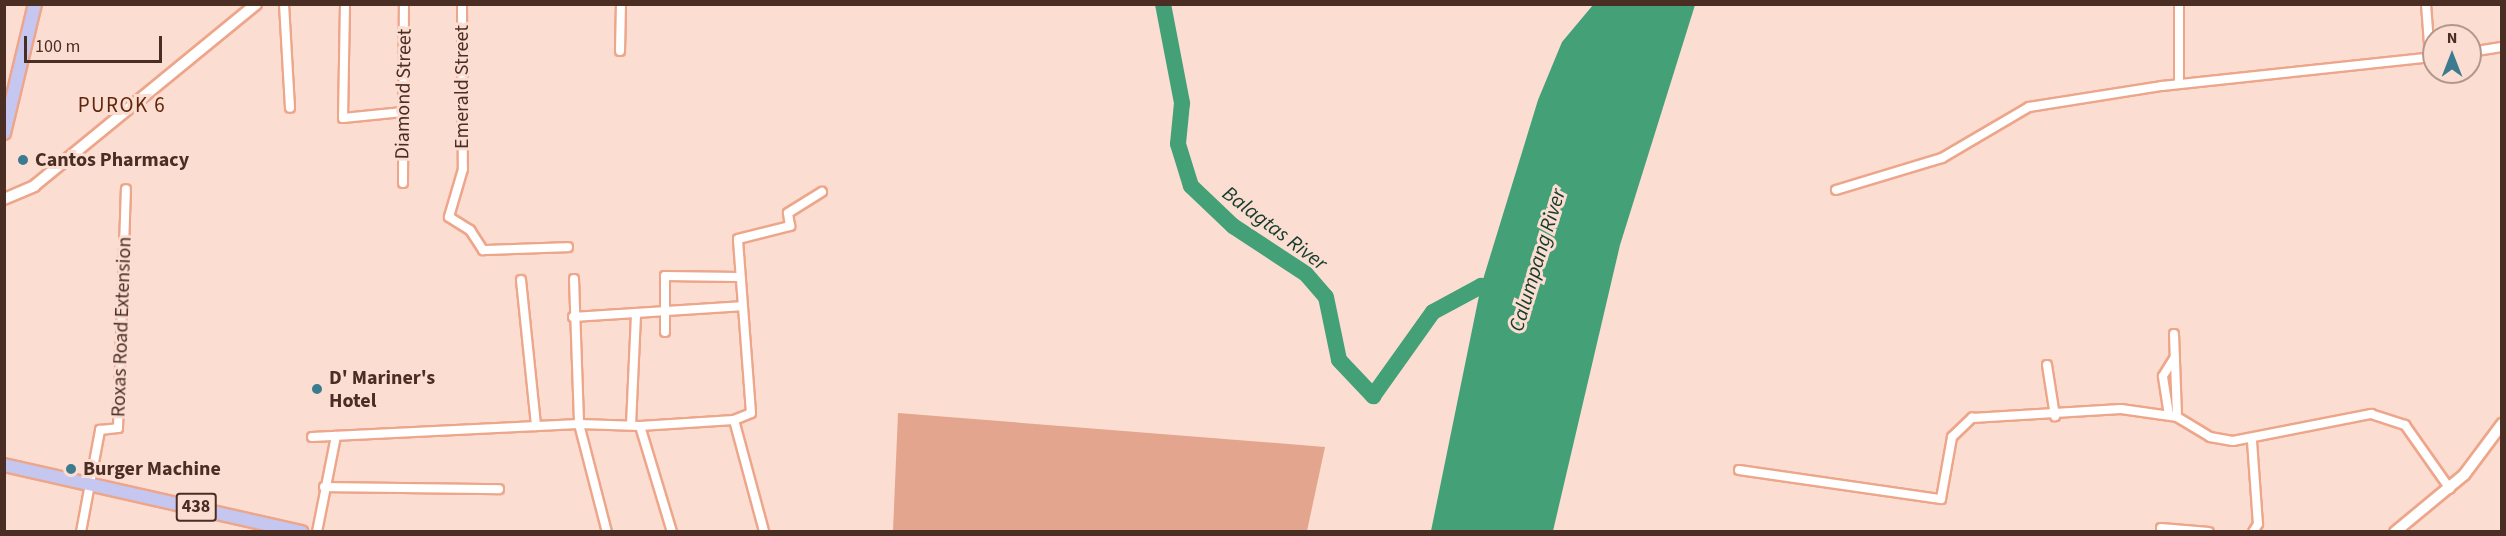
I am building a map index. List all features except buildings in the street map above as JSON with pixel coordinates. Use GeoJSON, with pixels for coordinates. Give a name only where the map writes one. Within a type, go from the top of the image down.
{"type":"FeatureCollection","features":[{"type":"Feature","properties":{"kind":"main road"},"geometry":{"type":"LineString","coordinates":[[4,133],[35,4]]}},
{"type":"Feature","properties":{"kind":"main road","name":"438"},"geometry":{"type":"LineString","coordinates":[[4,465],[302,531]]}},
{"type":"Feature","properties":{"kind":"street"},"geometry":{"type":"LineString","coordinates":[[4,199],[34,186],[256,4]]}},
{"type":"Feature","properties":{"kind":"street"},"geometry":{"type":"LineString","coordinates":[[284,4],[290,108]]}},
{"type":"Feature","properties":{"kind":"street"},"geometry":{"type":"LineString","coordinates":[[345,4],[343,118],[404,112]]}},
{"type":"Feature","properties":{"kind":"street","name":"Diamond Street"},"geometry":{"type":"LineString","coordinates":[[403,183],[405,4]]}},
{"type":"Feature","properties":{"kind":"street","name":"Emerald Street"},"geometry":{"type":"LineString","coordinates":[[462,4],[463,169],[449,217],[473,233],[479,248],[568,247]]}},
{"type":"Feature","properties":{"kind":"street"},"geometry":{"type":"LineString","coordinates":[[620,51],[621,4]]}},
{"type":"Feature","properties":{"kind":"street"},"geometry":{"type":"LineString","coordinates":[[2179,4],[2179,84]]}},
{"type":"Feature","properties":{"kind":"street"},"geometry":{"type":"LineString","coordinates":[[2426,4],[2428,24]]}},
{"type":"Feature","properties":{"kind":"street"},"geometry":{"type":"LineString","coordinates":[[2482,50],[2502,47]]}},
{"type":"Feature","properties":{"kind":"street"},"geometry":{"type":"LineString","coordinates":[[1836,190],[1942,158],[2029,107],[2179,84],[2422,58]]}},
{"type":"Feature","properties":{"kind":"street","name":"Roxas Road Extension"},"geometry":{"type":"LineString","coordinates":[[90,483],[100,430],[118,428],[126,189]]}},
{"type":"Feature","properties":{"kind":"street"},"geometry":{"type":"LineString","coordinates":[[312,437],[579,424],[640,426],[734,420],[751,413],[750,347],[741,306],[738,239],[790,226],[788,213],[822,192]]}},
{"type":"Feature","properties":{"kind":"street"},"geometry":{"type":"LineString","coordinates":[[665,332],[667,314],[665,276],[738,277]]}},
{"type":"Feature","properties":{"kind":"street"},"geometry":{"type":"LineString","coordinates":[[573,279],[579,424],[607,531]]}},
{"type":"Feature","properties":{"kind":"street"},"geometry":{"type":"LineString","coordinates":[[521,280],[536,426]]}},
{"type":"Feature","properties":{"kind":"street"},"geometry":{"type":"LineString","coordinates":[[573,317],[667,314],[741,306]]}},
{"type":"Feature","properties":{"kind":"street"},"geometry":{"type":"LineString","coordinates":[[631,425],[636,315]]}},
{"type":"Feature","properties":{"kind":"street"},"geometry":{"type":"LineString","coordinates":[[2173,416],[2174,334]]}},
{"type":"Feature","properties":{"kind":"street"},"geometry":{"type":"LineString","coordinates":[[2173,416],[2163,376],[2175,357]]}},
{"type":"Feature","properties":{"kind":"street"},"geometry":{"type":"LineString","coordinates":[[2047,364],[2055,416]]}},
{"type":"Feature","properties":{"kind":"street"},"geometry":{"type":"LineString","coordinates":[[1739,470],[1941,499],[1949,445],[1963,422],[1987,416],[2055,416],[2121,409],[2173,416],[2216,439],[2252,441],[2359,415],[2389,416],[2426,449],[2450,489]]}},
{"type":"Feature","properties":{"kind":"street"},"geometry":{"type":"LineString","coordinates":[[734,420],[764,531]]}},
{"type":"Feature","properties":{"kind":"street"},"geometry":{"type":"LineString","coordinates":[[2395,531],[2450,489],[2502,424]]}},
{"type":"Feature","properties":{"kind":"street"},"geometry":{"type":"LineString","coordinates":[[640,426],[672,531]]}},
{"type":"Feature","properties":{"kind":"street"},"geometry":{"type":"LineString","coordinates":[[317,531],[336,436]]}},
{"type":"Feature","properties":{"kind":"street"},"geometry":{"type":"LineString","coordinates":[[2252,441],[2258,524],[2253,531]]}},
{"type":"Feature","properties":{"kind":"street"},"geometry":{"type":"LineString","coordinates":[[81,531],[90,483]]}},
{"type":"Feature","properties":{"kind":"street"},"geometry":{"type":"LineString","coordinates":[[324,487],[499,489]]}},
{"type":"Feature","properties":{"kind":"street"},"geometry":{"type":"LineString","coordinates":[[2161,528],[2209,531]]}},
{"type":"Feature","properties":{"kind":"shaded area"},"geometry":{"type":"Polygon","coordinates":[[[898,413],[1325,447],[1307,531],[893,531],[898,413]]]}},
{"type":"Feature","properties":{"kind":"water","name":"Calumpang River"},"geometry":{"type":"Polygon","coordinates":[[[1593,5],[1695,5],[1620,245],[1553,531],[1431,531],[1481,286],[1538,100],[1562,42],[1593,5]]]}},
{"type":"Feature","properties":{"kind":"waterway","name":"Balagtas River"},"geometry":{"type":"LineString","coordinates":[[1163,4],[1182,103],[1178,144],[1191,186],[1233,226],[1306,274],[1326,297],[1339,360],[1373,396],[1433,312],[1481,286],[1504,287]]}},
{"type":"Feature","properties":{"kind":"place","name":"Cantos Pharmacy"},"geometry":{"type":"Point","coordinates":[23,160]}},
{"type":"Feature","properties":{"kind":"place","name":"D' Mariner's Hotel"},"geometry":{"type":"Point","coordinates":[317,389]}},
{"type":"Feature","properties":{"kind":"place","name":"Burger Machine"},"geometry":{"type":"Point","coordinates":[71,469]}},
{"type":"Feature","properties":{"kind":"district","name":"PUROK 6"},"geometry":{"type":"Point","coordinates":[122,105]}}]}
